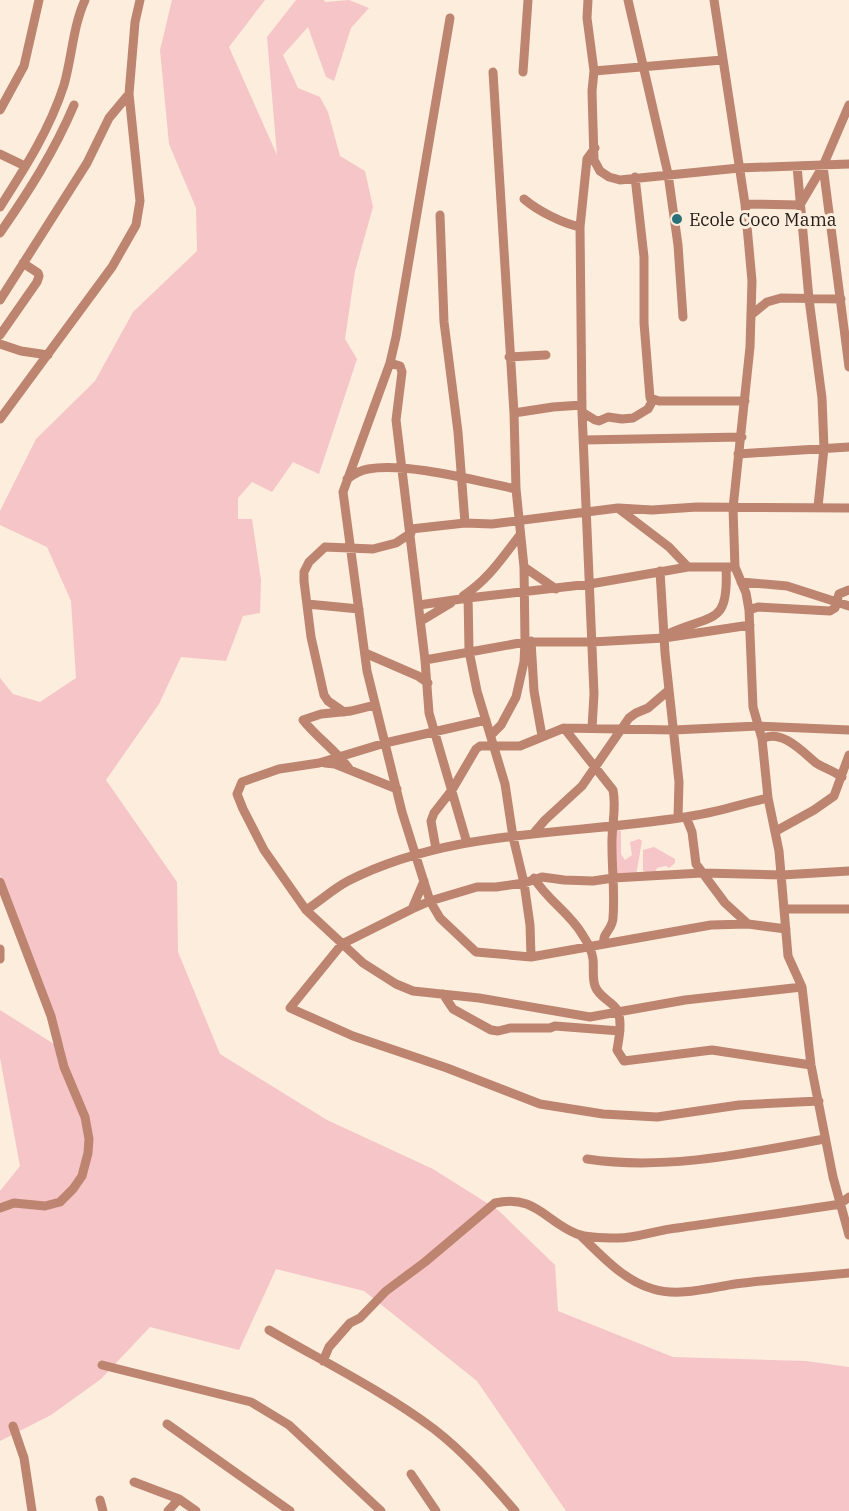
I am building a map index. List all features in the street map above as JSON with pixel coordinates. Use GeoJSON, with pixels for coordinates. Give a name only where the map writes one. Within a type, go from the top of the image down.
{"type":"FeatureCollection","features":[{"type":"Feature","properties":{"kind":"street"},"geometry":{"type":"LineString","coordinates":[[0,110],[24,66],[39,0]]}},
{"type":"Feature","properties":{"kind":"street"},"geometry":{"type":"LineString","coordinates":[[0,207],[45,132],[57,106],[85,0]]}},
{"type":"Feature","properties":{"kind":"street"},"geometry":{"type":"LineString","coordinates":[[0,419],[112,267],[136,225],[140,201],[129,94],[135,22],[140,0]]}},
{"type":"Feature","properties":{"kind":"street"},"geometry":{"type":"LineString","coordinates":[[523,72],[528,0]]}},
{"type":"Feature","properties":{"kind":"street"},"geometry":{"type":"LineString","coordinates":[[588,0],[587,18],[594,71],[592,91],[594,159],[604,174],[620,180],[739,168],[849,164]]}},
{"type":"Feature","properties":{"kind":"street"},"geometry":{"type":"LineString","coordinates":[[628,0],[668,174],[678,245],[683,316]]}},
{"type":"Feature","properties":{"kind":"street"},"geometry":{"type":"LineString","coordinates":[[666,638],[672,632],[695,625],[719,612],[723,607],[731,568],[733,508],[745,400],[752,281],[745,204],[714,0]]}},
{"type":"Feature","properties":{"kind":"street"},"geometry":{"type":"LineString","coordinates":[[450,18],[390,363],[344,492],[364,653],[397,789],[430,901],[440,918],[474,951],[531,957],[711,925],[748,924],[786,929]]}},
{"type":"Feature","properties":{"kind":"street"},"geometry":{"type":"LineString","coordinates":[[594,71],[722,60]]}},
{"type":"Feature","properties":{"kind":"street"},"geometry":{"type":"LineString","coordinates":[[493,72],[514,413],[516,489],[524,567],[528,641],[542,735]]}},
{"type":"Feature","properties":{"kind":"street"},"geometry":{"type":"LineString","coordinates":[[0,300],[87,163],[109,118],[129,94]]}},
{"type":"Feature","properties":{"kind":"street"},"geometry":{"type":"LineString","coordinates":[[0,233],[57,144],[74,105]]}},
{"type":"Feature","properties":{"kind":"street"},"geometry":{"type":"LineString","coordinates":[[800,205],[823,165],[849,105]]}},
{"type":"Feature","properties":{"kind":"street"},"geometry":{"type":"LineString","coordinates":[[592,728],[594,694],[582,409],[580,227],[586,159],[595,148]]}},
{"type":"Feature","properties":{"kind":"street"},"geometry":{"type":"LineString","coordinates":[[0,154],[25,166]]}},
{"type":"Feature","properties":{"kind":"street"},"geometry":{"type":"LineString","coordinates":[[823,165],[849,367]]}},
{"type":"Feature","properties":{"kind":"street"},"geometry":{"type":"LineString","coordinates":[[797,166],[809,299],[822,398],[824,448],[818,507]]}},
{"type":"Feature","properties":{"kind":"street"},"geometry":{"type":"LineString","coordinates":[[635,177],[644,257],[647,373],[650,398],[653,400]]}},
{"type":"Feature","properties":{"kind":"street"},"geometry":{"type":"LineString","coordinates":[[524,199],[545,214],[557,217],[566,224],[580,227]]}},
{"type":"Feature","properties":{"kind":"street"},"geometry":{"type":"LineString","coordinates":[[745,204],[800,205]]}},
{"type":"Feature","properties":{"kind":"street"},"geometry":{"type":"LineString","coordinates":[[440,215],[444,322],[458,432],[465,524]]}},
{"type":"Feature","properties":{"kind":"street"},"geometry":{"type":"LineString","coordinates":[[0,335],[39,276],[23,263]]}},
{"type":"Feature","properties":{"kind":"street"},"geometry":{"type":"LineString","coordinates":[[751,315],[773,299],[841,299]]}},
{"type":"Feature","properties":{"kind":"street"},"geometry":{"type":"LineString","coordinates":[[0,344],[21,351],[48,355]]}},
{"type":"Feature","properties":{"kind":"street"},"geometry":{"type":"LineString","coordinates":[[509,357],[546,355]]}},
{"type":"Feature","properties":{"kind":"street"},"geometry":{"type":"LineString","coordinates":[[390,363],[400,366],[402,372],[396,420],[426,660],[429,713],[467,843]]}},
{"type":"Feature","properties":{"kind":"street"},"geometry":{"type":"LineString","coordinates":[[514,413],[554,407],[582,409],[599,421],[608,417],[633,418],[648,409],[653,400]]}},
{"type":"Feature","properties":{"kind":"street"},"geometry":{"type":"LineString","coordinates":[[653,400],[745,400]]}},
{"type":"Feature","properties":{"kind":"street"},"geometry":{"type":"LineString","coordinates":[[584,440],[742,437]]}},
{"type":"Feature","properties":{"kind":"street"},"geometry":{"type":"LineString","coordinates":[[738,454],[849,447]]}},
{"type":"Feature","properties":{"kind":"street"},"geometry":{"type":"LineString","coordinates":[[347,479],[366,469],[381,467],[461,478],[516,489]]}},
{"type":"Feature","properties":{"kind":"street"},"geometry":{"type":"LineString","coordinates":[[344,712],[325,699],[310,637],[303,572],[313,556],[325,547],[373,549],[396,543],[411,531],[465,524],[492,524],[586,510],[697,507],[849,508]]}},
{"type":"Feature","properties":{"kind":"street"},"geometry":{"type":"LineString","coordinates":[[618,508],[669,547],[688,567]]}},
{"type":"Feature","properties":{"kind":"street"},"geometry":{"type":"LineString","coordinates":[[421,621],[468,595],[499,565],[520,534]]}},
{"type":"Feature","properties":{"kind":"street"},"geometry":{"type":"LineString","coordinates":[[524,567],[556,588]]}},
{"type":"Feature","properties":{"kind":"street"},"geometry":{"type":"LineString","coordinates":[[468,595],[524,592],[590,584],[688,567],[731,568]]}},
{"type":"Feature","properties":{"kind":"street"},"geometry":{"type":"LineString","coordinates":[[731,568],[746,593],[749,610],[753,707],[762,739],[768,798],[776,831],[788,956],[802,987],[811,1065],[825,1139],[849,1235]]}},
{"type":"Feature","properties":{"kind":"street"},"geometry":{"type":"LineString","coordinates":[[660,571],[682,817],[692,832],[694,860],[702,873],[725,903],[748,924]]}},
{"type":"Feature","properties":{"kind":"street"},"geometry":{"type":"LineString","coordinates":[[741,582],[787,586],[849,606]]}},
{"type":"Feature","properties":{"kind":"street"},"geometry":{"type":"LineString","coordinates":[[749,610],[758,608],[830,611],[835,608],[839,594],[849,590]]}},
{"type":"Feature","properties":{"kind":"street"},"geometry":{"type":"LineString","coordinates":[[468,595],[469,651],[477,691],[505,784],[513,837],[525,883],[531,957]]}},
{"type":"Feature","properties":{"kind":"street"},"geometry":{"type":"LineString","coordinates":[[419,605],[457,600]]}},
{"type":"Feature","properties":{"kind":"street"},"geometry":{"type":"LineString","coordinates":[[307,604],[359,609]]}},
{"type":"Feature","properties":{"kind":"street"},"geometry":{"type":"LineString","coordinates":[[426,660],[528,641],[592,642],[666,638],[750,625]]}},
{"type":"Feature","properties":{"kind":"street"},"geometry":{"type":"LineString","coordinates":[[436,849],[431,821],[434,813],[452,789],[476,749],[492,740],[501,725],[516,697],[528,641]]}},
{"type":"Feature","properties":{"kind":"street"},"geometry":{"type":"LineString","coordinates":[[364,653],[382,659],[428,683]]}},
{"type":"Feature","properties":{"kind":"street"},"geometry":{"type":"LineString","coordinates":[[533,834],[573,796],[629,718],[648,708],[669,690]]}},
{"type":"Feature","properties":{"kind":"street"},"geometry":{"type":"LineString","coordinates":[[350,771],[340,756],[324,744],[303,720],[321,714],[344,712],[375,705]]}},
{"type":"Feature","properties":{"kind":"street"},"geometry":{"type":"LineString","coordinates":[[486,720],[385,743],[320,763],[279,769],[242,782],[238,790],[243,809],[264,850],[306,910],[363,963],[396,984],[413,991],[478,998],[590,1017],[685,1000],[802,987]]}},
{"type":"Feature","properties":{"kind":"street"},"geometry":{"type":"LineString","coordinates":[[492,740],[520,746],[542,735],[564,728],[674,730],[758,726],[849,730]]}},
{"type":"Feature","properties":{"kind":"street"},"geometry":{"type":"LineString","coordinates":[[564,728],[613,790],[615,801],[612,844],[615,897],[613,921],[610,930],[604,935],[604,944]]}},
{"type":"Feature","properties":{"kind":"street"},"geometry":{"type":"LineString","coordinates":[[762,739],[771,735],[779,737],[806,752],[816,762],[842,777]]}},
{"type":"Feature","properties":{"kind":"street"},"geometry":{"type":"LineString","coordinates":[[776,831],[831,799],[837,792],[849,755]]}},
{"type":"Feature","properties":{"kind":"street"},"geometry":{"type":"LineString","coordinates":[[320,763],[335,764],[397,789]]}},
{"type":"Feature","properties":{"kind":"street"},"geometry":{"type":"LineString","coordinates":[[306,910],[346,882],[392,862],[436,849],[533,834],[682,817],[768,798]]}},
{"type":"Feature","properties":{"kind":"street"},"geometry":{"type":"LineString","coordinates":[[819,1101],[739,1105],[657,1117],[603,1114],[540,1104],[447,1068],[353,1036],[290,1008],[342,944],[430,901],[477,887],[525,883],[542,877],[593,881],[702,873],[782,875],[849,871]]}},
{"type":"Feature","properties":{"kind":"street"},"geometry":{"type":"LineString","coordinates":[[534,878],[544,894],[564,912],[582,934],[593,957],[595,987],[619,1012],[620,1031],[617,1050],[624,1061],[712,1050],[811,1065]]}},
{"type":"Feature","properties":{"kind":"street"},"geometry":{"type":"LineString","coordinates":[[412,909],[424,881]]}},
{"type":"Feature","properties":{"kind":"street"},"geometry":{"type":"LineString","coordinates":[[0,882],[51,1016],[64,1066],[86,1117],[89,1139],[82,1176],[60,1202],[45,1206],[14,1203],[0,1208]]}},
{"type":"Feature","properties":{"kind":"street"},"geometry":{"type":"LineString","coordinates":[[785,909],[849,909]]}},
{"type":"Feature","properties":{"kind":"street"},"geometry":{"type":"LineString","coordinates":[[0,949],[0,959]]}},
{"type":"Feature","properties":{"kind":"street"},"geometry":{"type":"LineString","coordinates":[[443,994],[453,1009],[491,1030],[555,1026],[620,1031]]}},
{"type":"Feature","properties":{"kind":"street"},"geometry":{"type":"LineString","coordinates":[[587,1159],[612,1163],[655,1163],[742,1154],[825,1139]]}},
{"type":"Feature","properties":{"kind":"street"},"geometry":{"type":"LineString","coordinates":[[580,1235],[620,1238],[840,1204],[849,1197]]}},
{"type":"Feature","properties":{"kind":"street"},"geometry":{"type":"LineString","coordinates":[[323,1361],[329,1347],[350,1323],[360,1318],[386,1291],[425,1263],[495,1203],[524,1203],[536,1206],[560,1225],[580,1235],[622,1273],[653,1290],[672,1292],[704,1290],[849,1273]]}},
{"type":"Feature","properties":{"kind":"street"},"geometry":{"type":"LineString","coordinates":[[269,1330],[380,1394],[435,1430],[475,1465],[515,1511]]}},
{"type":"Feature","properties":{"kind":"street"},"geometry":{"type":"LineString","coordinates":[[102,1365],[251,1402],[289,1425],[381,1511]]}},
{"type":"Feature","properties":{"kind":"street"},"geometry":{"type":"LineString","coordinates":[[167,1424],[291,1511]]}},
{"type":"Feature","properties":{"kind":"street"},"geometry":{"type":"LineString","coordinates":[[13,1426],[24,1458],[32,1511]]}},
{"type":"Feature","properties":{"kind":"street"},"geometry":{"type":"LineString","coordinates":[[411,1474],[436,1511]]}},
{"type":"Feature","properties":{"kind":"street"},"geometry":{"type":"LineString","coordinates":[[134,1482],[179,1499],[196,1511]]}},
{"type":"Feature","properties":{"kind":"street"},"geometry":{"type":"LineString","coordinates":[[168,1511],[179,1499]]}},
{"type":"Feature","properties":{"kind":"street"},"geometry":{"type":"LineString","coordinates":[[99,1500],[103,1511]]}},
{"type":"Feature","properties":{"kind":"shaded area"},"geometry":{"type":"Polygon","coordinates":[[[172,0],[265,0],[229,47],[277,155],[267,37],[296,0],[324,0],[325,2],[349,0],[369,8],[351,28],[334,81],[326,77],[308,27],[283,55],[298,88],[320,97],[328,112],[340,156],[365,171],[373,207],[355,271],[345,339],[357,359],[319,474],[293,462],[272,492],[252,482],[238,498],[238,519],[252,519],[261,580],[260,613],[243,616],[226,661],[181,657],[159,704],[106,780],[177,882],[178,952],[220,1054],[327,1120],[433,1169],[498,1210],[555,1265],[558,1311],[673,1357],[806,1361],[849,1367],[849,1511],[566,1511],[477,1381],[364,1291],[276,1269],[239,1350],[150,1327],[101,1379],[51,1415],[0,1441],[0,1191],[20,1166],[0,1058],[0,1010],[65,1051],[0,875],[0,678],[13,694],[40,702],[76,678],[71,601],[47,547],[0,525],[0,511],[36,439],[95,381],[133,312],[197,251],[196,208],[169,144],[160,50],[172,0]]]}},
{"type":"Feature","properties":{"kind":"shaded area"},"geometry":{"type":"Polygon","coordinates":[[[614,829],[621,831],[621,854],[625,860],[632,855],[630,842],[639,839],[642,841],[636,875],[616,876],[614,829]]]}},
{"type":"Feature","properties":{"kind":"shaded area"},"geometry":{"type":"Polygon","coordinates":[[[654,847],[675,859],[675,863],[669,868],[666,866],[657,868],[654,874],[646,874],[643,870],[643,850],[654,847]]]}},
{"type":"Feature","properties":{"kind":"place","name":"Ecole Coco Mama"},"geometry":{"type":"Point","coordinates":[677,219]}}]}
